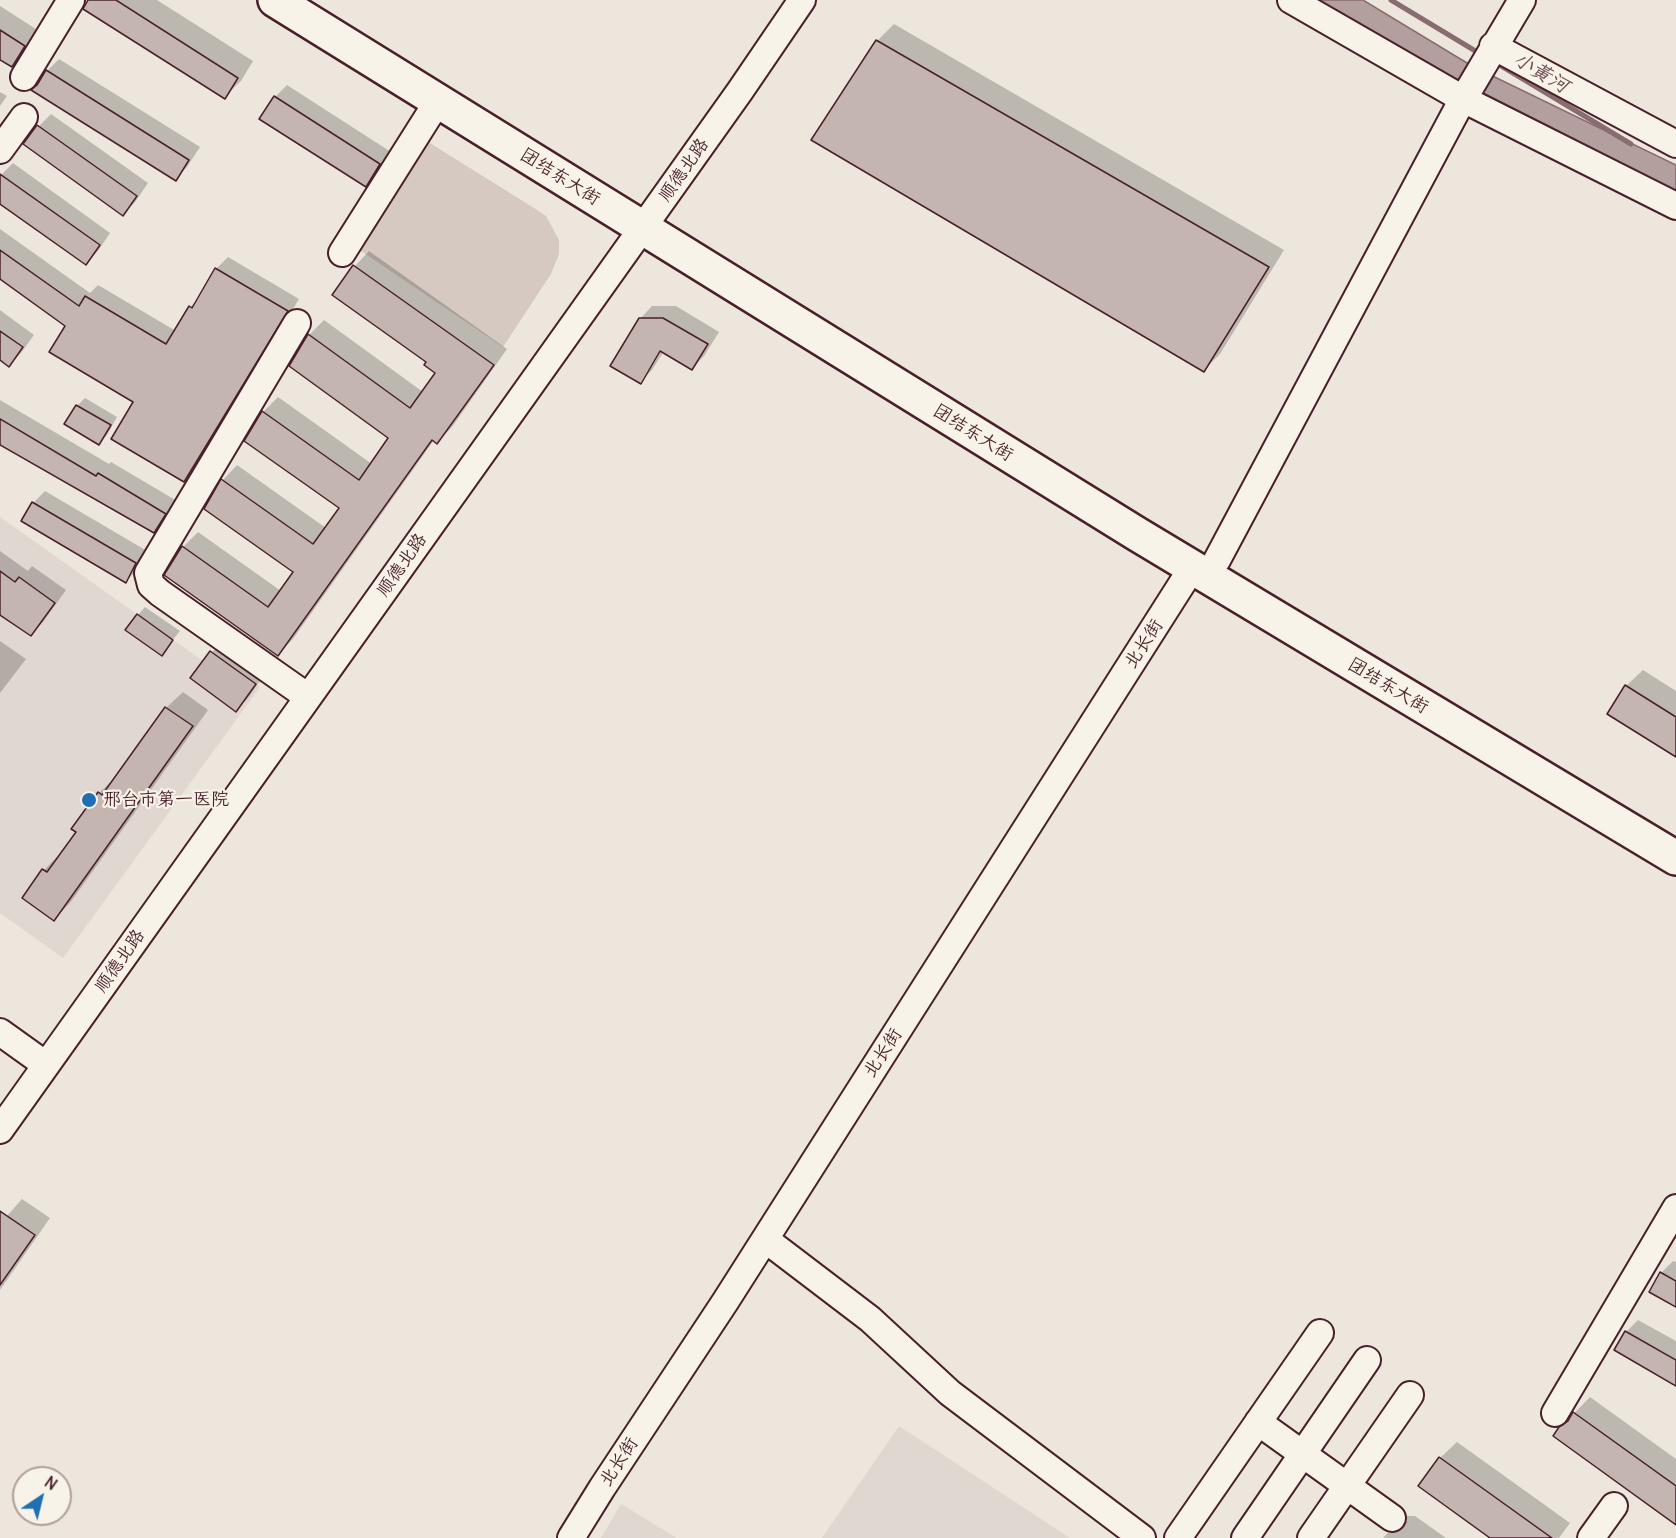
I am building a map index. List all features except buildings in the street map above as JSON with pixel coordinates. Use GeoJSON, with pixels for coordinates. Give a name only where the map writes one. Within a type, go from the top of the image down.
{"type":"FeatureCollection","features":[{"type":"Feature","properties":{"kind":"main road","name":"团结东大街"},"geometry":{"type":"LineString","coordinates":[[275,0],[438,101],[648,220]]}},
{"type":"Feature","properties":{"kind":"main road","name":"团结东大街"},"geometry":{"type":"LineString","coordinates":[[313,0],[648,220],[1676,858]]}},
{"type":"Feature","properties":{"kind":"main road","name":"团结东大街"},"geometry":{"type":"LineString","coordinates":[[1205,564],[1676,835]]}},
{"type":"Feature","properties":{"kind":"street"},"geometry":{"type":"LineString","coordinates":[[24,77],[71,0]]}},
{"type":"Feature","properties":{"kind":"street","name":"顺德北路"},"geometry":{"type":"LineString","coordinates":[[0,1130],[802,0]]}},
{"type":"Feature","properties":{"kind":"street"},"geometry":{"type":"LineString","coordinates":[[1291,0],[1463,99],[1676,206]]}},
{"type":"Feature","properties":{"kind":"street","name":"北长街"},"geometry":{"type":"LineString","coordinates":[[571,1538],[1205,564],[1488,54],[1522,0]]}},
{"type":"Feature","properties":{"kind":"street"},"geometry":{"type":"LineString","coordinates":[[1488,54],[1676,144]]}},
{"type":"Feature","properties":{"kind":"street"},"geometry":{"type":"LineString","coordinates":[[342,253],[438,101]]}},
{"type":"Feature","properties":{"kind":"street"},"geometry":{"type":"LineString","coordinates":[[0,150],[24,117]]}},
{"type":"Feature","properties":{"kind":"street"},"geometry":{"type":"LineString","coordinates":[[297,323],[148,573],[151,585],[160,593],[308,697]]}},
{"type":"Feature","properties":{"kind":"street"},"geometry":{"type":"LineString","coordinates":[[0,1032],[46,1065]]}},
{"type":"Feature","properties":{"kind":"street"},"geometry":{"type":"LineString","coordinates":[[1555,1413],[1676,1208]]}},
{"type":"Feature","properties":{"kind":"street"},"geometry":{"type":"LineString","coordinates":[[765,1239],[870,1319],[950,1393],[1142,1538]]}},
{"type":"Feature","properties":{"kind":"street"},"geometry":{"type":"LineString","coordinates":[[1178,1538],[1320,1333]]}},
{"type":"Feature","properties":{"kind":"street"},"geometry":{"type":"LineString","coordinates":[[1245,1538],[1367,1360]]}},
{"type":"Feature","properties":{"kind":"street"},"geometry":{"type":"LineString","coordinates":[[1311,1538],[1410,1395]]}},
{"type":"Feature","properties":{"kind":"street"},"geometry":{"type":"LineString","coordinates":[[1258,1422],[1392,1518]]}},
{"type":"Feature","properties":{"kind":"street"},"geometry":{"type":"LineString","coordinates":[[1591,1538],[1614,1506]]}},
{"type":"Feature","properties":{"kind":"shaded area"},"geometry":{"type":"Polygon","coordinates":[[[1317,0],[1363,0],[1472,66],[1676,165],[1676,193],[1487,98],[1374,35],[1317,0]]]}},
{"type":"Feature","properties":{"kind":"shaded area"},"geometry":{"type":"Polygon","coordinates":[[[425,140],[546,216],[559,240],[559,254],[551,274],[503,347],[358,249],[425,140]]]}},
{"type":"Feature","properties":{"kind":"shaded area","name":"邢台市第一医院"},"geometry":{"type":"Polygon","coordinates":[[[0,517],[203,661],[210,651],[260,687],[63,958],[0,913],[0,517]]]}},
{"type":"Feature","properties":{"kind":"shaded area"},"geometry":{"type":"Polygon","coordinates":[[[899,1426],[1070,1538],[822,1538],[899,1426]]]}},
{"type":"Feature","properties":{"kind":"shaded area"},"geometry":{"type":"Polygon","coordinates":[[[621,1504],[677,1538],[601,1538],[621,1504]]]}},
{"type":"Feature","properties":{"kind":"waterway","name":"小黄河"},"geometry":{"type":"LineString","coordinates":[[1391,0],[1482,55]]}},
{"type":"Feature","properties":{"kind":"waterway","name":"小黄河"},"geometry":{"type":"LineString","coordinates":[[1493,61],[1631,144]]}},
{"type":"Feature","properties":{"kind":"place","name":"邢台市第一医院"},"geometry":{"type":"Point","coordinates":[89,800]}}]}
